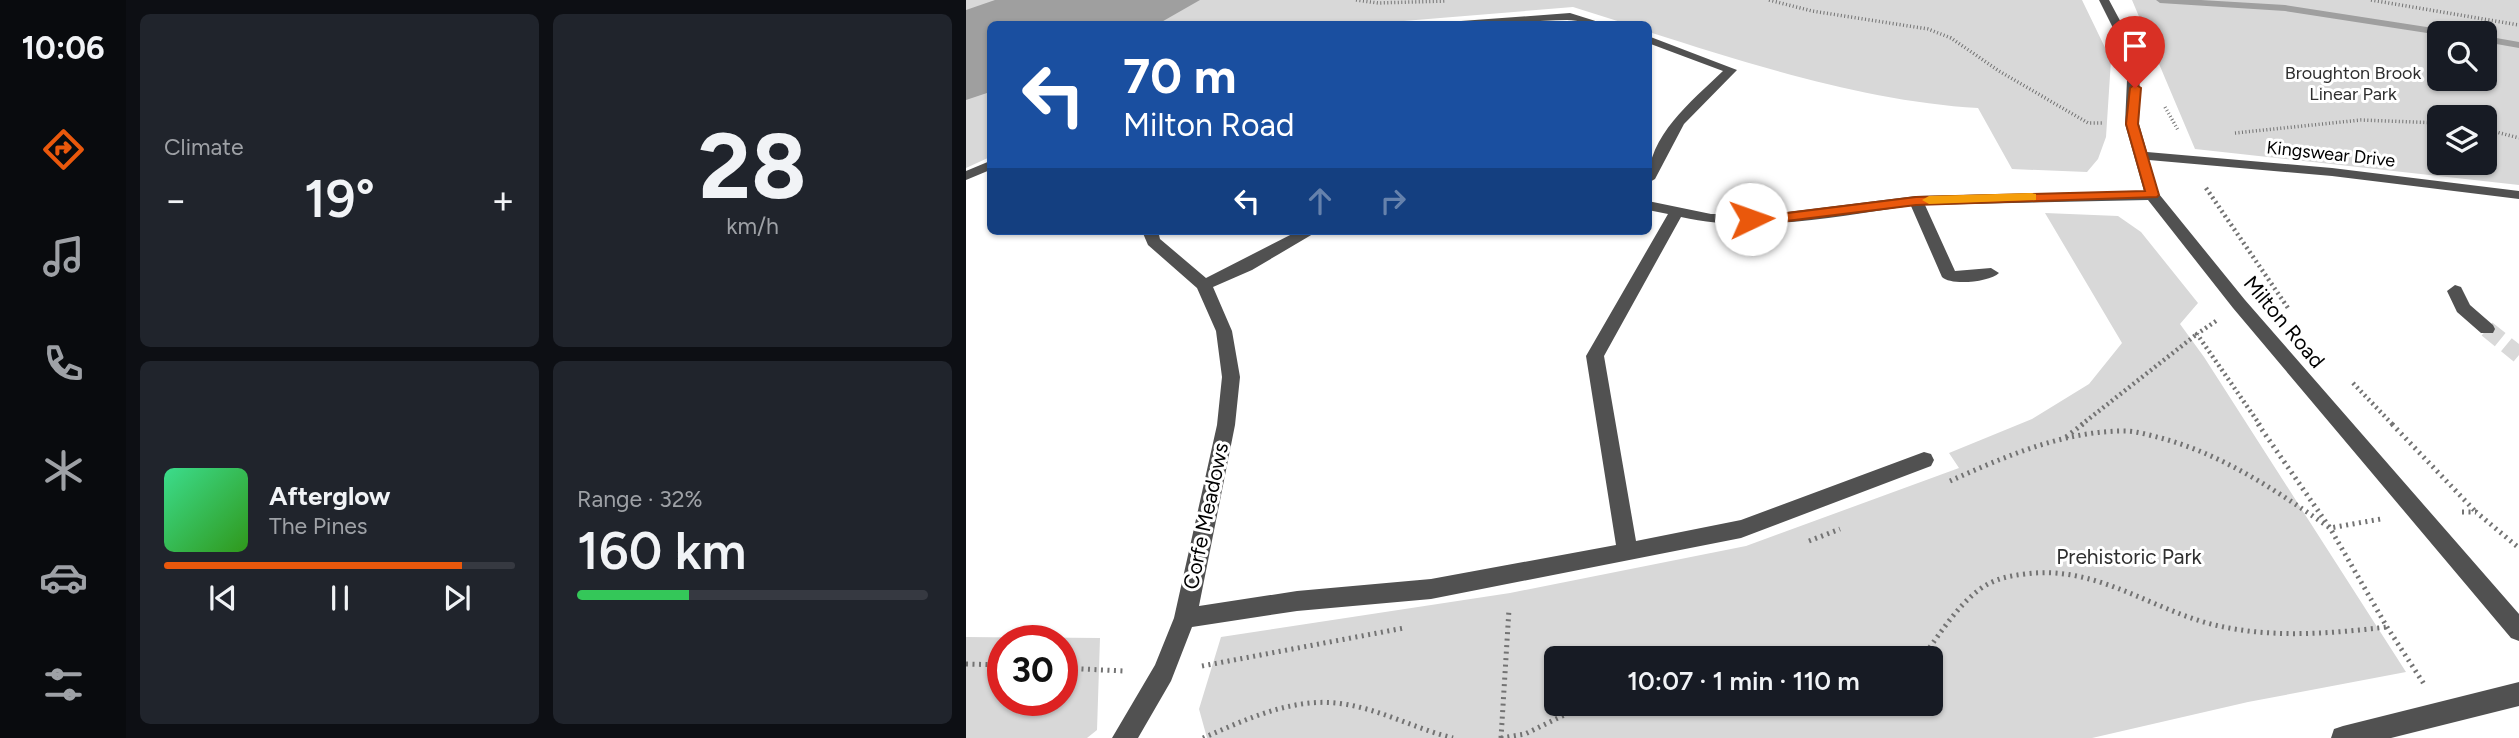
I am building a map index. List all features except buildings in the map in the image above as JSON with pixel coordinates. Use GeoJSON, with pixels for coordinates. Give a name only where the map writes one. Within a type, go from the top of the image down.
{"type":"FeatureCollection","features":[{"type":"Feature","properties":{"kind":"street","name":"Milton Road"},"geometry":{"type":"LineString","coordinates":[[2104,0],[2134,58],[2132,124],[2152,195],[2239,304],[2519,630]]}},
{"type":"Feature","properties":{"kind":"street"},"geometry":{"type":"LineString","coordinates":[[1502,21],[1570,16],[1588,21]]}},
{"type":"Feature","properties":{"kind":"street"},"geometry":{"type":"LineString","coordinates":[[1652,40],[1731,70],[1678,122],[1652,171]]}},
{"type":"Feature","properties":{"kind":"street","name":"Kingswear Drive"},"geometry":{"type":"LineString","coordinates":[[2139,155],[2519,195]]}},
{"type":"Feature","properties":{"kind":"street"},"geometry":{"type":"LineString","coordinates":[[966,176],[987,166]]}},
{"type":"Feature","properties":{"kind":"street"},"geometry":{"type":"LineString","coordinates":[[1652,206],[1712,219],[1771,219],[1916,201],[2152,195]]}},
{"type":"Feature","properties":{"kind":"street"},"geometry":{"type":"LineString","coordinates":[[1916,201],[1950,277],[1991,273]]}},
{"type":"Feature","properties":{"kind":"street"},"geometry":{"type":"LineString","coordinates":[[1628,552],[1595,356],[1677,212]]}},
{"type":"Feature","properties":{"kind":"street"},"geometry":{"type":"LineString","coordinates":[[1151,235],[1153,241],[1203,285],[1246,266],[1303,235]]}},
{"type":"Feature","properties":{"kind":"street","name":"Corfe Meadows"},"geometry":{"type":"LineString","coordinates":[[1124,738],[1163,673],[1185,618],[1226,425],[1231,377],[1224,331],[1203,285]]}},
{"type":"Feature","properties":{"kind":"street"},"geometry":{"type":"LineString","coordinates":[[2455,291],[2463,307],[2487,329]]}},
{"type":"Feature","properties":{"kind":"street"},"geometry":{"type":"LineString","coordinates":[[1185,618],[1297,601],[1431,589],[1741,529],[1924,460]]}},
{"type":"Feature","properties":{"kind":"street"},"geometry":{"type":"LineString","coordinates":[[2343,738],[2414,721],[2442,711],[2519,694]]}},
{"type":"Feature","properties":{"kind":"path"},"geometry":{"type":"LineString","coordinates":[[1356,0],[1389,3],[1456,0]]}},
{"type":"Feature","properties":{"kind":"path"},"geometry":{"type":"LineString","coordinates":[[2371,0],[2519,24]]}},
{"type":"Feature","properties":{"kind":"path"},"geometry":{"type":"LineString","coordinates":[[2135,88],[2159,96],[2194,170],[2292,314]]}},
{"type":"Feature","properties":{"kind":"path"},"geometry":{"type":"LineString","coordinates":[[2497,132],[2519,138]]}},
{"type":"Feature","properties":{"kind":"path"},"geometry":{"type":"LineString","coordinates":[[2063,439],[2239,304]]}},
{"type":"Feature","properties":{"kind":"path"},"geometry":{"type":"LineString","coordinates":[[2197,334],[2330,528],[2387,627],[2442,711]]}},
{"type":"Feature","properties":{"kind":"path"},"geometry":{"type":"LineString","coordinates":[[2345,374],[2476,512],[2519,548]]}},
{"type":"Feature","properties":{"kind":"path"},"geometry":{"type":"LineString","coordinates":[[1940,486],[2001,458],[2063,439],[2126,431],[2170,440],[2223,459],[2276,490],[2330,528],[2416,513],[2476,512]]}},
{"type":"Feature","properties":{"kind":"path"},"geometry":{"type":"LineString","coordinates":[[1796,545],[1845,527]]}},
{"type":"Feature","properties":{"kind":"path"},"geometry":{"type":"LineString","coordinates":[[1931,646],[1956,612],[1990,582],[2035,570],[2072,573],[2120,585],[2180,615],[2233,629],[2316,635],[2387,627]]}},
{"type":"Feature","properties":{"kind":"path"},"geometry":{"type":"LineString","coordinates":[[1495,612],[1522,607]]}},
{"type":"Feature","properties":{"kind":"path"},"geometry":{"type":"LineString","coordinates":[[1508,609],[1500,738],[1525,734],[1562,716]]}},
{"type":"Feature","properties":{"kind":"path"},"geometry":{"type":"LineString","coordinates":[[1078,669],[1163,673],[1415,626]]}},
{"type":"Feature","properties":{"kind":"path"},"geometry":{"type":"LineString","coordinates":[[966,664],[987,665]]}},
{"type":"Feature","properties":{"kind":"path"},"geometry":{"type":"LineString","coordinates":[[1203,738],[1245,720],[1295,705],[1343,704],[1428,733],[1453,738]]}},
{"type":"Feature","properties":{"kind":"green space"},"geometry":{"type":"Polygon","coordinates":[[[966,0],[2082,0],[2111,60],[2106,137],[2098,159],[2087,172],[2012,169],[1978,108],[1896,98],[1812,80],[1652,33],[1652,21],[1617,21],[1573,7],[1403,21],[987,21],[987,158],[966,168],[966,0]]]}},
{"type":"Feature","properties":{"kind":"green space","name":"Broughton Brook Linear Park"},"geometry":{"type":"Polygon","coordinates":[[[2132,0],[2519,0],[2519,185],[2429,175],[2497,175],[2497,105],[2427,105],[2427,175],[2195,149],[2132,0]]]}},
{"type":"Feature","properties":{"kind":"green space","name":"Prehistoric Park"},"geometry":{"type":"Polygon","coordinates":[[[2045,213],[2118,216],[2141,232],[2198,303],[2180,324],[2204,357],[2406,672],[2248,702],[2092,738],[1207,738],[1199,709],[1221,637],[1510,593],[1746,546],[1959,468],[1949,453],[2032,419],[2089,384],[2122,343],[2045,213]]]}},
{"type":"Feature","properties":{"kind":"green space"},"geometry":{"type":"Polygon","coordinates":[[[966,637],[987,637],[987,716],[1078,716],[1078,638],[1100,638],[1097,730],[1087,738],[966,738],[966,637]]]}},
{"type":"Feature","properties":{"kind":"shaded area"},"geometry":{"type":"Polygon","coordinates":[[[995,0],[1200,0],[1163,21],[987,21],[987,93],[966,100],[966,10],[995,0]]]}},
{"type":"Feature","properties":{"kind":"waterway"},"geometry":{"type":"LineString","coordinates":[[2160,0],[2285,8],[2427,30]]}},
{"type":"Feature","properties":{"kind":"waterway"},"geometry":{"type":"LineString","coordinates":[[2497,41],[2519,45]]}},
{"type":"Feature","properties":{"kind":"tunnel"},"geometry":{"type":"LineString","coordinates":[[2487,329],[2519,355]]}},
{"type":"Feature","properties":{"kind":"slow traffic"},"geometry":{"type":"LineString","coordinates":[[1929,200],[2031,197]]}},
{"type":"Feature","properties":{"kind":"route"},"geometry":{"type":"LineString","coordinates":[[1751,219],[1771,219],[1916,201],[2152,195],[2132,124],[2135,88]]}}]}
